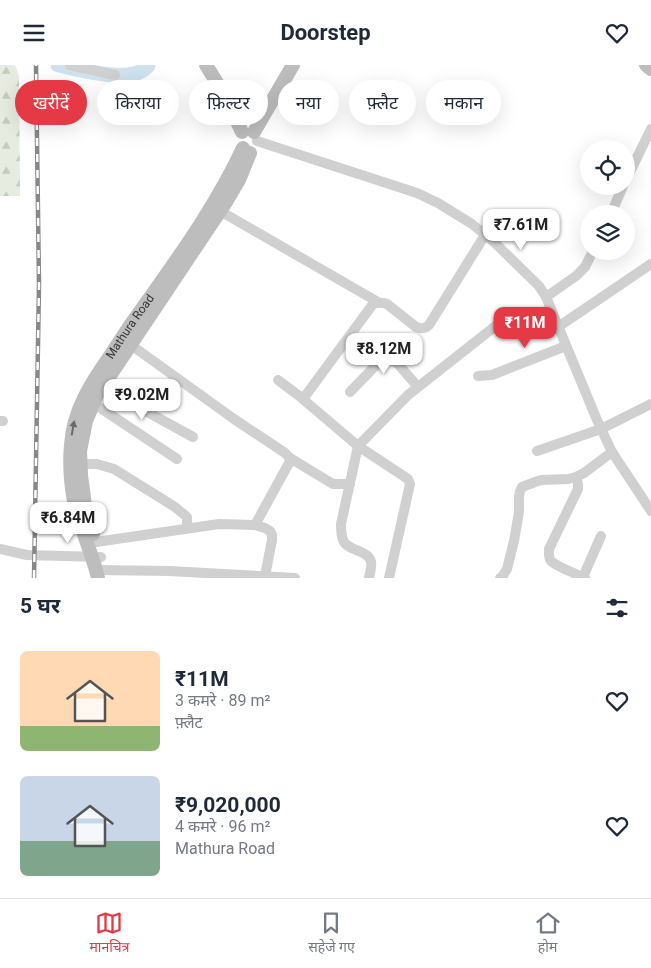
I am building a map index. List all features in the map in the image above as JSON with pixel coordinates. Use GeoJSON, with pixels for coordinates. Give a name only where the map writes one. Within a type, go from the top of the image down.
{"type":"FeatureCollection","features":[{"type":"Feature","properties":{"kind":"main road"},"geometry":{"type":"LineString","coordinates":[[206,65],[249,138]]}},
{"type":"Feature","properties":{"kind":"main road"},"geometry":{"type":"LineString","coordinates":[[214,65],[237,105],[249,138]]}},
{"type":"Feature","properties":{"kind":"main road","name":"Mathura Road"},"geometry":{"type":"LineString","coordinates":[[100,568],[96,542],[85,506],[81,475],[80,451],[86,421],[97,395],[131,345],[182,261],[229,178],[249,138],[293,65]]}},
{"type":"Feature","properties":{"kind":"main road"},"geometry":{"type":"LineString","coordinates":[[646,65],[651,69]]}},
{"type":"Feature","properties":{"kind":"main road","name":"Mathura Road"},"geometry":{"type":"LineString","coordinates":[[100,568],[76,511],[71,476],[71,444],[75,420],[81,402],[96,375],[220,211],[239,179],[249,138]]}},
{"type":"Feature","properties":{"kind":"street"},"geometry":{"type":"LineString","coordinates":[[70,65],[116,75]]}},
{"type":"Feature","properties":{"kind":"street"},"geometry":{"type":"LineString","coordinates":[[635,162],[651,129]]}},
{"type":"Feature","properties":{"kind":"street"},"geometry":{"type":"LineString","coordinates":[[249,138],[417,193],[438,203],[485,235],[539,286],[546,297],[612,452],[651,511]]}},
{"type":"Feature","properties":{"kind":"street"},"geometry":{"type":"LineString","coordinates":[[220,211],[378,303]]}},
{"type":"Feature","properties":{"kind":"street"},"geometry":{"type":"LineString","coordinates":[[303,399],[373,304],[383,302],[416,327],[420,329],[426,328],[485,235]]}},
{"type":"Feature","properties":{"kind":"street"},"geometry":{"type":"LineString","coordinates":[[546,297],[576,276],[585,267],[588,260]]}},
{"type":"Feature","properties":{"kind":"street"},"geometry":{"type":"LineString","coordinates":[[558,327],[651,264]]}},
{"type":"Feature","properties":{"kind":"street"},"geometry":{"type":"LineString","coordinates":[[370,578],[371,563],[369,558],[365,554],[348,547],[341,535],[341,524],[358,447],[408,395],[504,319],[527,319],[552,311]]}},
{"type":"Feature","properties":{"kind":"street"},"geometry":{"type":"LineString","coordinates":[[131,345],[290,458],[333,483],[350,483]]}},
{"type":"Feature","properties":{"kind":"street"},"geometry":{"type":"LineString","coordinates":[[478,376],[492,375],[566,346]]}},
{"type":"Feature","properties":{"kind":"street"},"geometry":{"type":"LineString","coordinates":[[350,392],[380,361],[386,359],[392,359],[398,364],[418,387]]}},
{"type":"Feature","properties":{"kind":"street"},"geometry":{"type":"LineString","coordinates":[[278,380],[358,447],[408,479],[410,484],[389,578]]}},
{"type":"Feature","properties":{"kind":"street"},"geometry":{"type":"LineString","coordinates":[[102,387],[193,437]]}},
{"type":"Feature","properties":{"kind":"street"},"geometry":{"type":"LineString","coordinates":[[93,403],[177,459]]}},
{"type":"Feature","properties":{"kind":"street"},"geometry":{"type":"LineString","coordinates":[[536,451],[601,429],[651,404]]}},
{"type":"Feature","properties":{"kind":"street"},"geometry":{"type":"LineString","coordinates":[[502,578],[507,569],[514,541],[519,512],[519,497],[522,487],[535,481],[576,477],[612,452]]}},
{"type":"Feature","properties":{"kind":"street"},"geometry":{"type":"LineString","coordinates":[[255,525],[290,458]]}},
{"type":"Feature","properties":{"kind":"street"},"geometry":{"type":"LineString","coordinates":[[81,464],[97,464],[114,469],[175,507],[187,517],[187,528]]}},
{"type":"Feature","properties":{"kind":"street"},"geometry":{"type":"LineString","coordinates":[[576,477],[578,489],[549,549],[550,560],[584,577],[601,536]]}},
{"type":"Feature","properties":{"kind":"street"},"geometry":{"type":"LineString","coordinates":[[96,542],[219,524],[255,525],[265,528],[272,535],[265,576]]}},
{"type":"Feature","properties":{"kind":"street"},"geometry":{"type":"LineString","coordinates":[[0,549],[100,568],[295,578]]}},
{"type":"Feature","properties":{"kind":"green space"},"geometry":{"type":"Polygon","coordinates":[[[0,65],[14,65],[19,76],[19,80],[15,80],[15,125],[19,125],[20,196],[0,196],[0,65]]]}},
{"type":"Feature","properties":{"kind":"waterway"},"geometry":{"type":"LineString","coordinates":[[58,65],[119,75],[141,71],[148,65]]}},
{"type":"Feature","properties":{"kind":"railway"},"geometry":{"type":"LineString","coordinates":[[34,578],[39,285],[36,65]]}}]}
